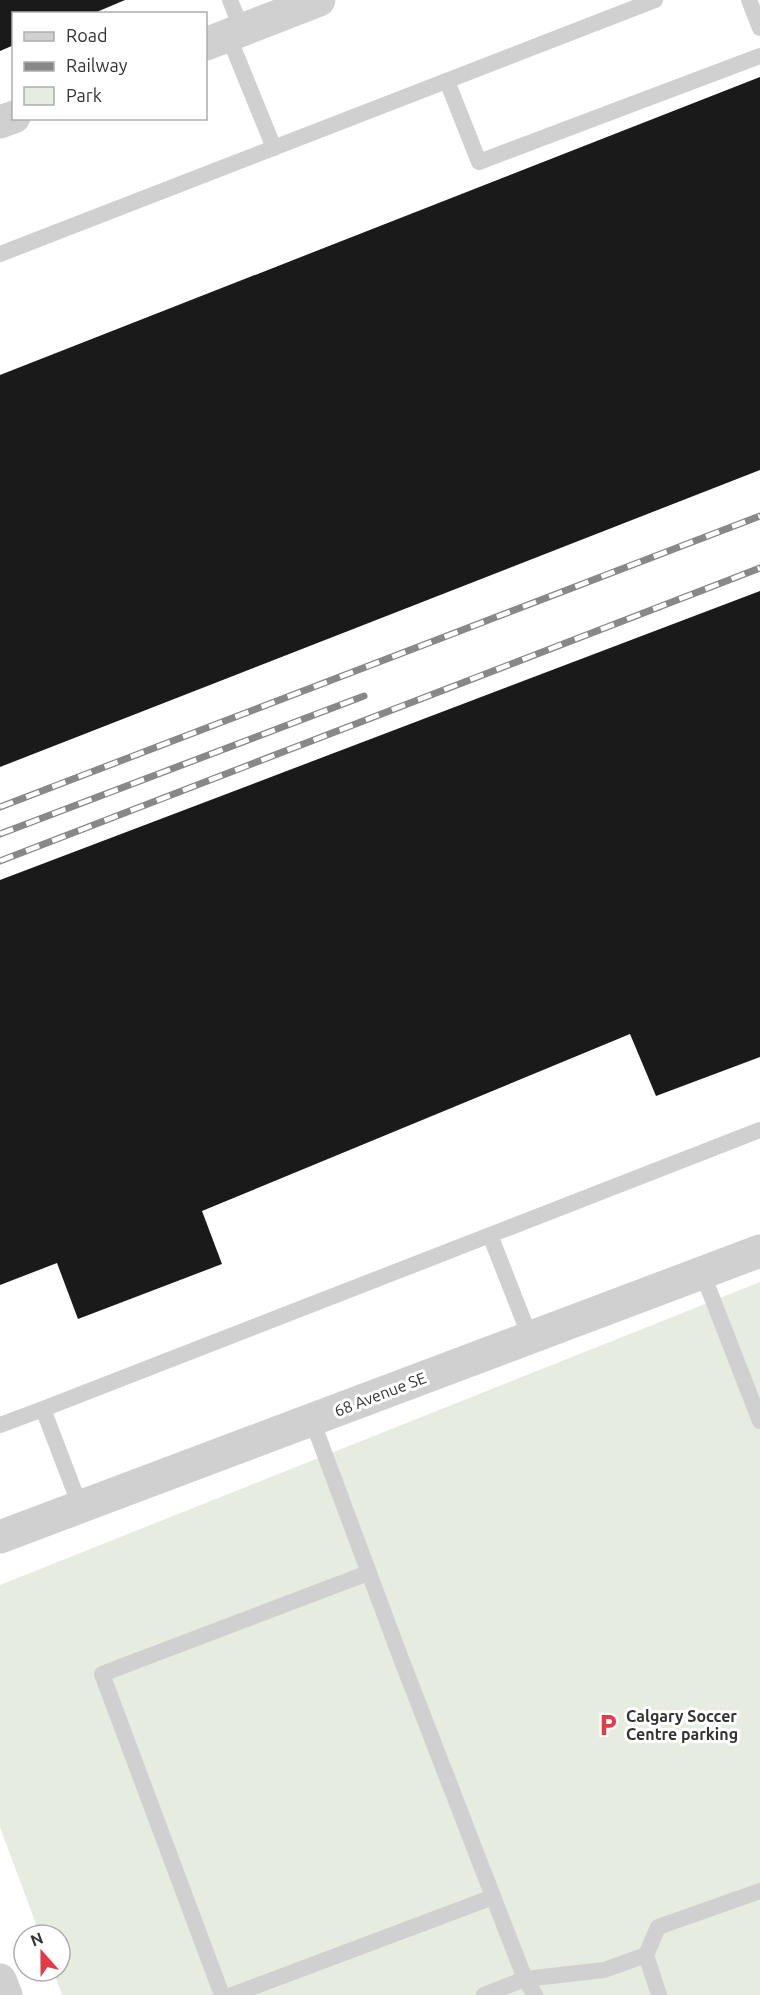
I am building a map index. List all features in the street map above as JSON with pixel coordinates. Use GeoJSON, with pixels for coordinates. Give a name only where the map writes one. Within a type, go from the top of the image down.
{"type":"FeatureCollection","features":[{"type":"Feature","properties":{"kind":"street"},"geometry":{"type":"LineString","coordinates":[[226,27],[319,0]]}},
{"type":"Feature","properties":{"kind":"street","name":"68 Avenue SE"},"geometry":{"type":"LineString","coordinates":[[0,1537],[760,1251]]}},
{"type":"Feature","properties":{"kind":"street"},"geometry":{"type":"LineString","coordinates":[[0,1980],[6,1995]]}},
{"type":"Feature","properties":{"kind":"lane"},"geometry":{"type":"LineString","coordinates":[[0,254],[655,0]]}},
{"type":"Feature","properties":{"kind":"lane"},"geometry":{"type":"LineString","coordinates":[[749,0],[760,28]]}},
{"type":"Feature","properties":{"kind":"lane"},"geometry":{"type":"LineString","coordinates":[[226,27],[274,148]]}},
{"type":"Feature","properties":{"kind":"lane"},"geometry":{"type":"LineString","coordinates":[[447,81],[479,162],[760,56]]}},
{"type":"Feature","properties":{"kind":"lane"},"geometry":{"type":"LineString","coordinates":[[0,1425],[760,1130]]}},
{"type":"Feature","properties":{"kind":"lane"},"geometry":{"type":"LineString","coordinates":[[490,1235],[530,1337]]}},
{"type":"Feature","properties":{"kind":"lane"},"geometry":{"type":"LineString","coordinates":[[702,1272],[760,1421]]}},
{"type":"Feature","properties":{"kind":"lane"},"geometry":{"type":"LineString","coordinates":[[43,1409],[80,1506]]}},
{"type":"Feature","properties":{"kind":"lane"},"geometry":{"type":"LineString","coordinates":[[312,1420],[368,1573],[493,1897],[525,1979],[535,1995]]}},
{"type":"Feature","properties":{"kind":"lane"},"geometry":{"type":"LineString","coordinates":[[222,1995],[102,1674],[368,1573]]}},
{"type":"Feature","properties":{"kind":"lane"},"geometry":{"type":"LineString","coordinates":[[659,1995],[646,1955],[658,1927],[760,1891]]}},
{"type":"Feature","properties":{"kind":"lane"},"geometry":{"type":"LineString","coordinates":[[232,1995],[493,1897]]}},
{"type":"Feature","properties":{"kind":"lane"},"geometry":{"type":"LineString","coordinates":[[484,1995],[525,1979],[604,1970],[646,1955]]}},
{"type":"Feature","properties":{"kind":"green space"},"geometry":{"type":"Polygon","coordinates":[[[760,1282],[760,1995],[62,1995],[58,1983],[72,1983],[72,1923],[36,1923],[0,1827],[0,1585],[760,1282]]]}},
{"type":"Feature","properties":{"kind":"building"},"geometry":{"type":"Polygon","coordinates":[[[0,0],[125,0],[97,12],[12,12],[12,46],[0,51],[0,0]]]}},
{"type":"Feature","properties":{"kind":"building"},"geometry":{"type":"Polygon","coordinates":[[[760,77],[760,470],[0,767],[0,375],[760,77]]]}},
{"type":"Feature","properties":{"kind":"building"},"geometry":{"type":"Polygon","coordinates":[[[760,591],[760,1057],[656,1096],[630,1034],[202,1211],[222,1264],[78,1319],[57,1263],[0,1285],[0,880],[760,591]]]}},
{"type":"Feature","properties":{"kind":"railway"},"geometry":{"type":"LineString","coordinates":[[0,807],[760,516]]}},
{"type":"Feature","properties":{"kind":"railway"},"geometry":{"type":"LineString","coordinates":[[0,861],[760,568]]}},
{"type":"Feature","properties":{"kind":"railway"},"geometry":{"type":"LineString","coordinates":[[0,834],[364,696]]}},
{"type":"Feature","properties":{"kind":"place","name":"Calgary Soccer Centre parking"},"geometry":{"type":"Point","coordinates":[608,1725]}}]}
